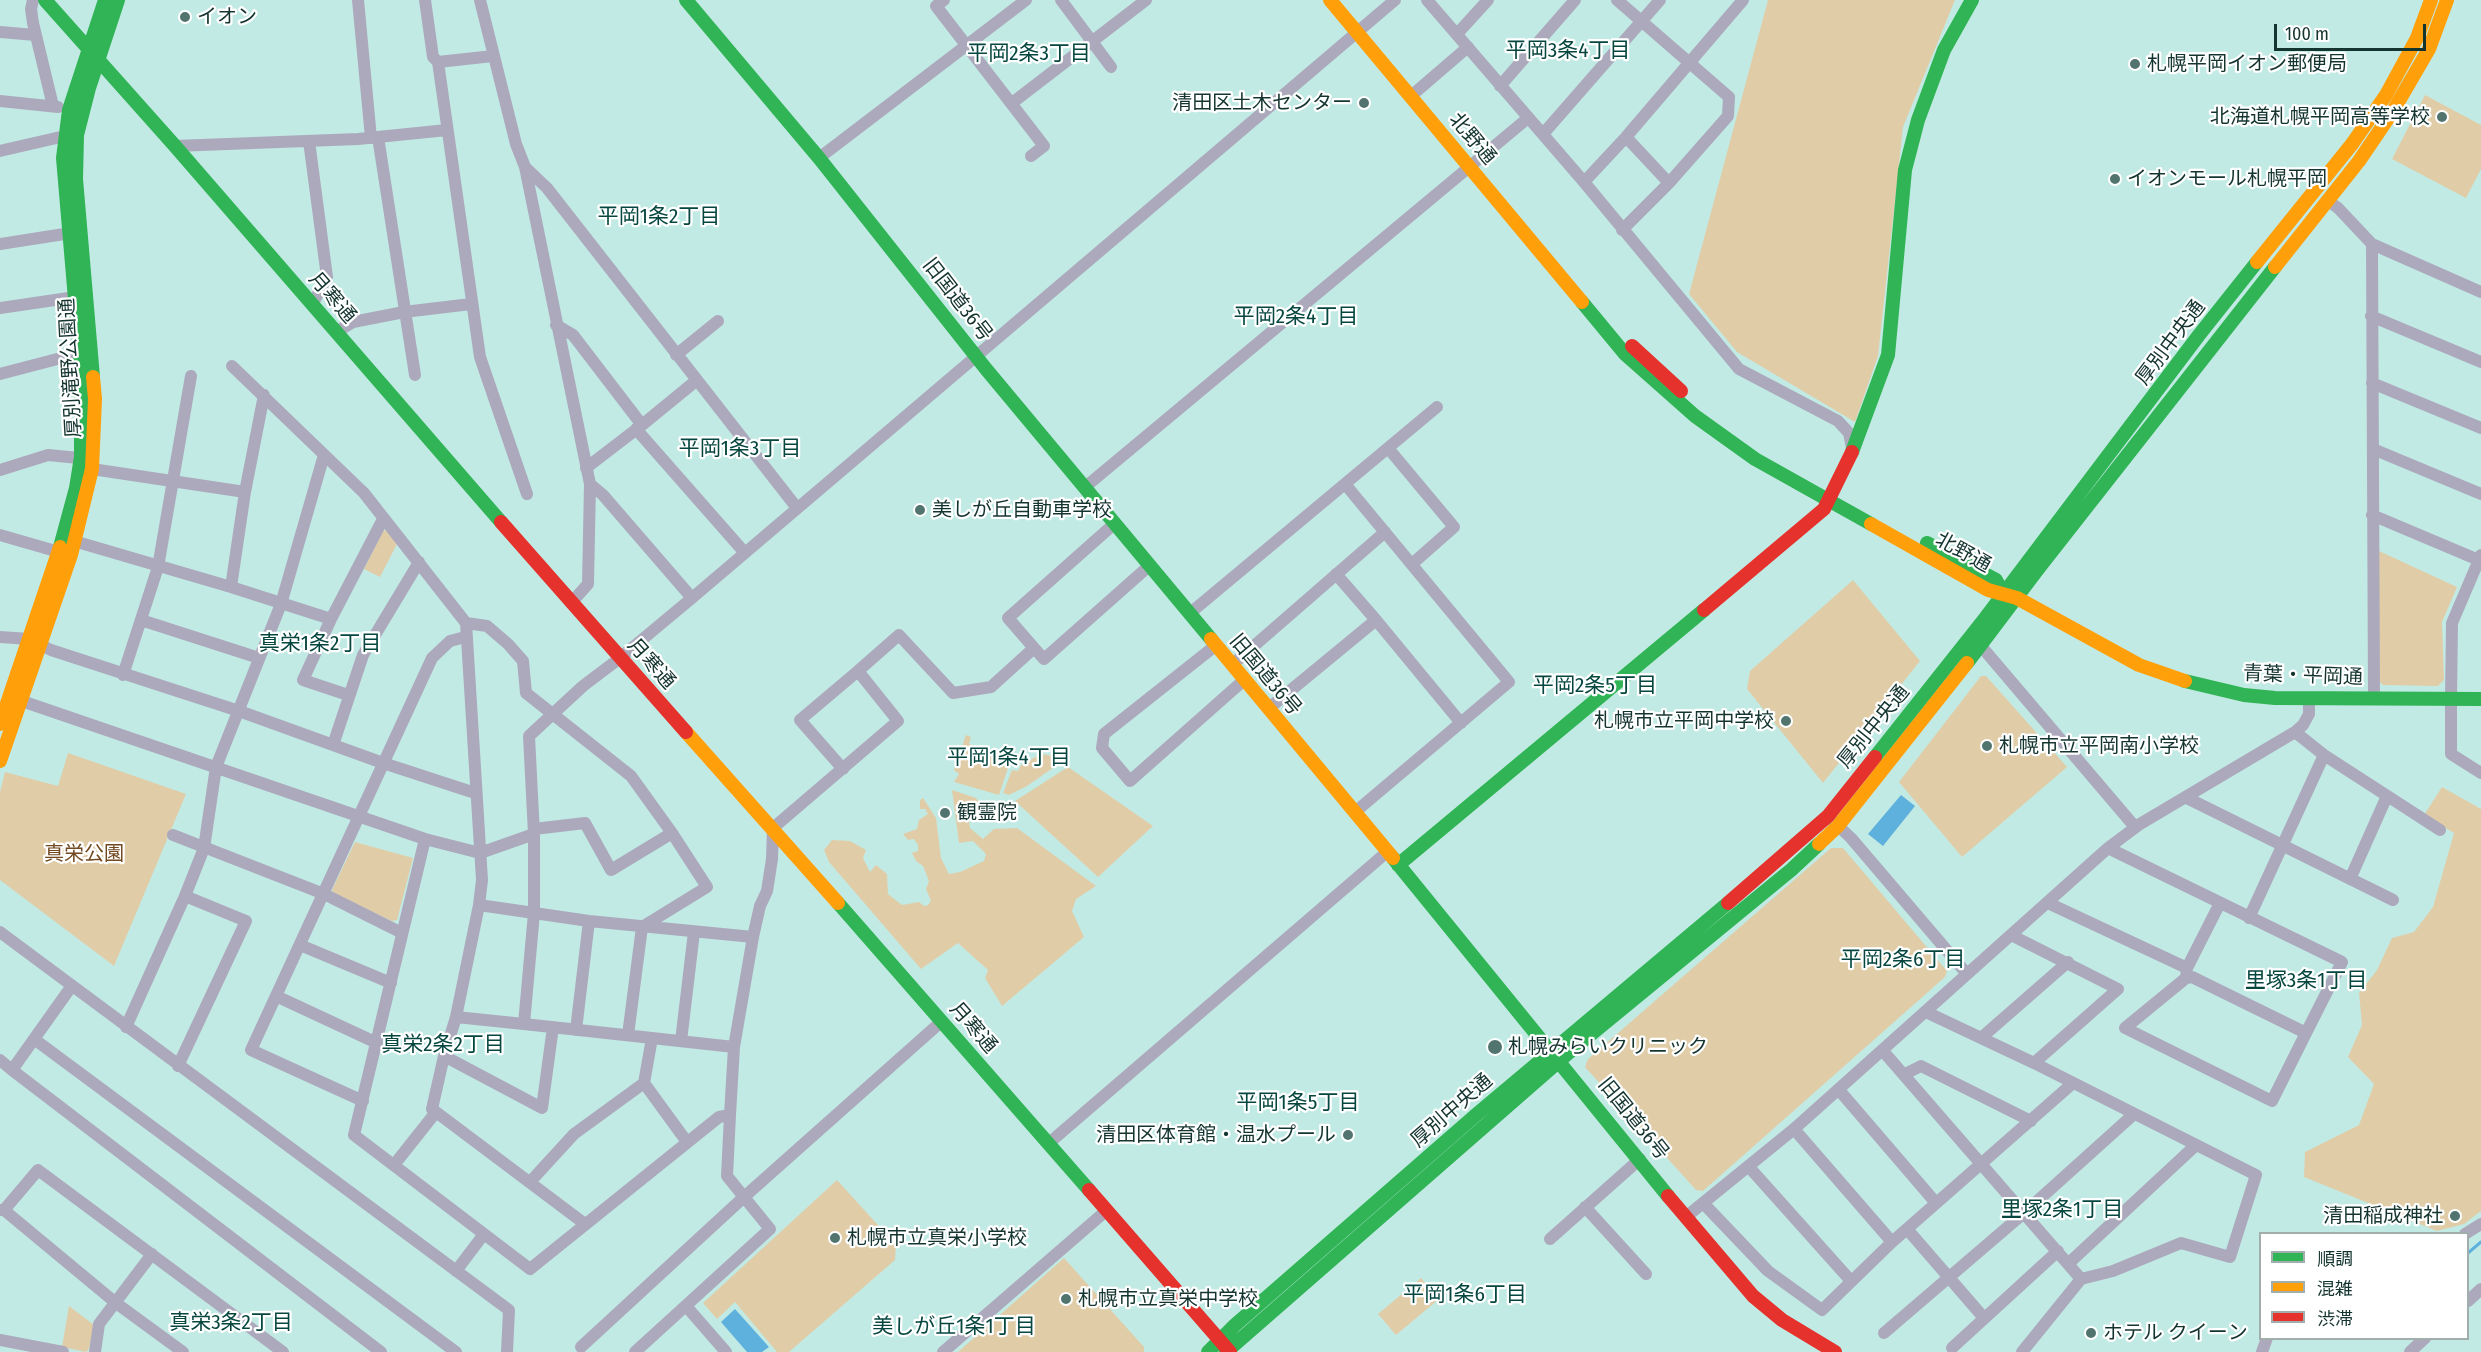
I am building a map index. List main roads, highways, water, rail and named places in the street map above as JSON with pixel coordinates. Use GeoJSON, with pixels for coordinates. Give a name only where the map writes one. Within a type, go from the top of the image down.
{"type":"FeatureCollection","features":[{"type":"Feature","properties":{"kind":"main road","name":"月寒通"},"geometry":{"type":"LineString","coordinates":[[45,0],[175,146],[571,603],[773,828],[1049,1143],[1226,1349]]}},
{"type":"Feature","properties":{"kind":"main road","name":"厚別滝野公園通"},"geometry":{"type":"LineString","coordinates":[[94,54],[105,0]]}},
{"type":"Feature","properties":{"kind":"main road","name":"厚別滝野公園通"},"geometry":{"type":"LineString","coordinates":[[75,232],[64,183],[64,136],[75,113],[94,54],[118,0]]}},
{"type":"Feature","properties":{"kind":"main road","name":"旧国道36号"},"geometry":{"type":"LineString","coordinates":[[686,0],[819,158],[1084,488],[1355,812],[1730,1271],[1753,1296],[1782,1320],[1835,1352]]}},
{"type":"Feature","properties":{"kind":"main road","name":"北野通"},"geometry":{"type":"LineString","coordinates":[[1330,0],[1633,361],[1695,416],[1755,459],[1832,496],[1988,590],[2002,593]]}},
{"type":"Feature","properties":{"kind":"main road"},"geometry":{"type":"LineString","coordinates":[[1398,865],[1824,509],[1832,496],[1852,448],[1888,355],[1905,170],[1918,120],[1944,50],[1972,0]]}},
{"type":"Feature","properties":{"kind":"main road","name":"厚別中央通"},"geometry":{"type":"LineString","coordinates":[[1833,821],[2002,593],[2146,408],[2199,335],[2352,144],[2386,94],[2417,38],[2431,0]]}},
{"type":"Feature","properties":{"kind":"main road","name":"厚別中央通"},"geometry":{"type":"LineString","coordinates":[[1208,1352],[1226,1349],[1555,1056],[1789,852],[1833,821],[1981,646],[2359,161],[2394,111],[2429,49],[2447,0]]}},
{"type":"Feature","properties":{"kind":"main road","name":"厚別滝野公園通"},"geometry":{"type":"LineString","coordinates":[[0,761],[15,698],[66,544],[76,488],[89,462],[82,401],[86,352],[75,232],[77,135],[75,113]]}},
{"type":"Feature","properties":{"kind":"main road","name":"厚別滝野公園通"},"geometry":{"type":"LineString","coordinates":[[35,642],[66,544]]}},
{"type":"Feature","properties":{"kind":"main road","name":"青葉・平岡通"},"geometry":{"type":"LineString","coordinates":[[2002,593],[2017,598],[2122,657],[2184,681],[2244,695],[2309,699],[2481,699]]}},
{"type":"Feature","properties":{"kind":"main road","name":"厚別滝野公園通"},"geometry":{"type":"LineString","coordinates":[[0,724],[15,698]]}},
{"type":"Feature","properties":{"kind":"water"},"geometry":{"type":"Polygon","coordinates":[[[1901,795],[1915,806],[1883,846],[1868,834],[1901,795]]]}},
{"type":"Feature","properties":{"kind":"water"},"geometry":{"type":"Polygon","coordinates":[[[735,1309],[769,1347],[762,1352],[747,1352],[721,1322],[735,1309]]]}},
{"type":"Feature","properties":{"kind":"waterway"},"geometry":{"type":"LineString","coordinates":[[2469,1252],[2481,1242]]}},
{"type":"Feature","properties":{"kind":"place","name":"イオン"},"geometry":{"type":"Point","coordinates":[185,17]}},
{"type":"Feature","properties":{"kind":"place","name":"札幌平岡イオン郵便局"},"geometry":{"type":"Point","coordinates":[2135,64]}},
{"type":"Feature","properties":{"kind":"place","name":"清田区土木センター"},"geometry":{"type":"Point","coordinates":[1364,103]}},
{"type":"Feature","properties":{"kind":"place","name":"北海道札幌平岡高等学校"},"geometry":{"type":"Point","coordinates":[2442,117]}},
{"type":"Feature","properties":{"kind":"place","name":"イオンモール札幌平岡"},"geometry":{"type":"Point","coordinates":[2115,179]}},
{"type":"Feature","properties":{"kind":"place","name":"美しが丘自動車学校"},"geometry":{"type":"Point","coordinates":[920,510]}},
{"type":"Feature","properties":{"kind":"place","name":"札幌市立平岡中学校"},"geometry":{"type":"Point","coordinates":[1786,721]}},
{"type":"Feature","properties":{"kind":"place","name":"札幌市立平岡南小学校"},"geometry":{"type":"Point","coordinates":[1987,746]}},
{"type":"Feature","properties":{"kind":"place","name":"観霊院"},"geometry":{"type":"Point","coordinates":[945,813]}},
{"type":"Feature","properties":{"kind":"place","name":"札幌みらいクリニック"},"geometry":{"type":"Point","coordinates":[1495,1047]}},
{"type":"Feature","properties":{"kind":"place","name":"清田区体育館・温水プール"},"geometry":{"type":"Point","coordinates":[1348,1135]}},
{"type":"Feature","properties":{"kind":"place","name":"清田稲成神社"},"geometry":{"type":"Point","coordinates":[2455,1216]}},
{"type":"Feature","properties":{"kind":"place","name":"札幌市立真栄小学校"},"geometry":{"type":"Point","coordinates":[835,1238]}},
{"type":"Feature","properties":{"kind":"place","name":"札幌市立真栄中学校"},"geometry":{"type":"Point","coordinates":[1066,1299]}},
{"type":"Feature","properties":{"kind":"place","name":"ホテル クイーン"},"geometry":{"type":"Point","coordinates":[2091,1333]}},
{"type":"Feature","properties":{"kind":"district","name":"平岡3条4丁目"},"geometry":{"type":"Point","coordinates":[1568,51]}},
{"type":"Feature","properties":{"kind":"district","name":"平岡2条3丁目"},"geometry":{"type":"Point","coordinates":[1029,54]}},
{"type":"Feature","properties":{"kind":"district","name":"平岡1条2丁目"},"geometry":{"type":"Point","coordinates":[659,217]}},
{"type":"Feature","properties":{"kind":"district","name":"平岡2条4丁目"},"geometry":{"type":"Point","coordinates":[1296,317]}},
{"type":"Feature","properties":{"kind":"district","name":"平岡1条3丁目"},"geometry":{"type":"Point","coordinates":[740,449]}},
{"type":"Feature","properties":{"kind":"district","name":"真栄1条2丁目"},"geometry":{"type":"Point","coordinates":[320,644]}},
{"type":"Feature","properties":{"kind":"district","name":"平岡2条5丁目"},"geometry":{"type":"Point","coordinates":[1595,686]}},
{"type":"Feature","properties":{"kind":"district","name":"平岡1条4丁目"},"geometry":{"type":"Point","coordinates":[1009,758]}},
{"type":"Feature","properties":{"kind":"district","name":"平岡2条6丁目"},"geometry":{"type":"Point","coordinates":[1903,960]}},
{"type":"Feature","properties":{"kind":"district","name":"里塚3条1丁目"},"geometry":{"type":"Point","coordinates":[2306,981]}},
{"type":"Feature","properties":{"kind":"district","name":"真栄2条2丁目"},"geometry":{"type":"Point","coordinates":[443,1045]}},
{"type":"Feature","properties":{"kind":"district","name":"平岡1条5丁目"},"geometry":{"type":"Point","coordinates":[1298,1103]}},
{"type":"Feature","properties":{"kind":"district","name":"里塚2条1丁目"},"geometry":{"type":"Point","coordinates":[2062,1210]}},
{"type":"Feature","properties":{"kind":"district","name":"平岡1条6丁目"},"geometry":{"type":"Point","coordinates":[1465,1295]}},
{"type":"Feature","properties":{"kind":"district","name":"真栄3条2丁目"},"geometry":{"type":"Point","coordinates":[231,1323]}},
{"type":"Feature","properties":{"kind":"district","name":"美しが丘1条1丁目"},"geometry":{"type":"Point","coordinates":[954,1327]}},
{"type":"Feature","properties":{"kind":"park label","name":"真栄公園"},"geometry":{"type":"Point","coordinates":[84,854]}}]}
